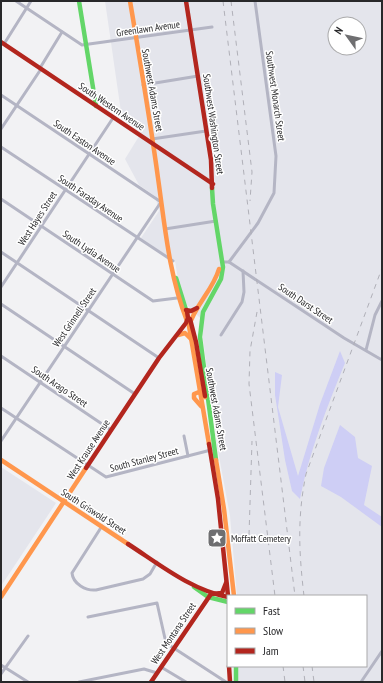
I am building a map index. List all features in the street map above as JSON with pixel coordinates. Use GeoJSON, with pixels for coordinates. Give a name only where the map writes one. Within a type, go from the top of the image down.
{"type":"FeatureCollection","features":[{"type":"Feature","properties":{"kind":"main road"},"geometry":{"type":"LineString","coordinates":[[79,1],[96,106]]}},
{"type":"Feature","properties":{"kind":"main road","name":"Southwest Adams Street"},"geometry":{"type":"LineString","coordinates":[[130,1],[177,298],[185,316],[189,321]]}},
{"type":"Feature","properties":{"kind":"main road","name":"Southwest Washington Street"},"geometry":{"type":"LineString","coordinates":[[186,1],[206,131],[223,270],[204,307],[200,328],[212,429]]}},
{"type":"Feature","properties":{"kind":"main road","name":"South Western Avenue"},"geometry":{"type":"LineString","coordinates":[[2,43],[213,184]]}},
{"type":"Feature","properties":{"kind":"main road"},"geometry":{"type":"LineString","coordinates":[[155,160],[162,151]]}},
{"type":"Feature","properties":{"kind":"main road","name":"Southwest Adams Street"},"geometry":{"type":"LineString","coordinates":[[171,260],[179,290],[187,311],[212,429],[212,450],[228,595]]}},
{"type":"Feature","properties":{"kind":"main road","name":"Southwest Washington Street"},"geometry":{"type":"LineString","coordinates":[[189,328],[189,321],[216,279],[221,262]]}},
{"type":"Feature","properties":{"kind":"main road"},"geometry":{"type":"LineString","coordinates":[[187,311],[191,311],[198,307]]}},
{"type":"Feature","properties":{"kind":"main road"},"geometry":{"type":"LineString","coordinates":[[159,358],[185,316]]}},
{"type":"Feature","properties":{"kind":"main road","name":"West Krause Avenue"},"geometry":{"type":"LineString","coordinates":[[1,597],[159,358],[189,321]]}},
{"type":"Feature","properties":{"kind":"main road","name":"Southwest Adams Street"},"geometry":{"type":"LineString","coordinates":[[189,328],[201,406],[224,509],[234,595]]}},
{"type":"Feature","properties":{"kind":"main road"},"geometry":{"type":"LineString","coordinates":[[178,335],[185,333],[191,340]]}},
{"type":"Feature","properties":{"kind":"main road"},"geometry":{"type":"LineString","coordinates":[[199,392],[205,397]]}},
{"type":"Feature","properties":{"kind":"main road","name":"South Griswold Street"},"geometry":{"type":"LineString","coordinates":[[1,460],[178,576],[210,595],[227,602]]}},
{"type":"Feature","properties":{"kind":"main road"},"geometry":{"type":"LineString","coordinates":[[210,595],[219,594],[224,591],[226,568]]}},
{"type":"Feature","properties":{"kind":"main road","name":"South Griswold Street"},"geometry":{"type":"LineString","coordinates":[[210,595],[227,597]]}},
{"type":"Feature","properties":{"kind":"main road","name":"West Montana Street"},"geometry":{"type":"LineString","coordinates":[[151,682],[210,595]]}},
{"type":"Feature","properties":{"kind":"main road"},"geometry":{"type":"LineString","coordinates":[[229,667],[230,682]]}},
{"type":"Feature","properties":{"kind":"main road"},"geometry":{"type":"LineString","coordinates":[[236,667],[236,682]]}},
{"type":"Feature","properties":{"kind":"street"},"geometry":{"type":"LineString","coordinates":[[16,1],[82,45],[86,45]]}},
{"type":"Feature","properties":{"kind":"street"},"geometry":{"type":"LineString","coordinates":[[2,43],[31,1]]}},
{"type":"Feature","properties":{"kind":"street","name":"Southwest Monarch Street"},"geometry":{"type":"LineString","coordinates":[[230,262],[258,223],[274,193],[276,156],[255,1]]}},
{"type":"Feature","properties":{"kind":"street","name":"Greenlawn Avenue"},"geometry":{"type":"LineString","coordinates":[[86,45],[212,27]]}},
{"type":"Feature","properties":{"kind":"street"},"geometry":{"type":"LineString","coordinates":[[1,130],[62,32]]}},
{"type":"Feature","properties":{"kind":"street"},"geometry":{"type":"LineString","coordinates":[[143,84],[198,76]]}},
{"type":"Feature","properties":{"kind":"street","name":"South Easton Avenue"},"geometry":{"type":"LineString","coordinates":[[1,94],[161,202]]}},
{"type":"Feature","properties":{"kind":"street","name":"West Hayes Street"},"geometry":{"type":"LineString","coordinates":[[1,287],[113,118]]}},
{"type":"Feature","properties":{"kind":"street"},"geometry":{"type":"LineString","coordinates":[[152,139],[206,131]]}},
{"type":"Feature","properties":{"kind":"street","name":"South Faraday Avenue"},"geometry":{"type":"LineString","coordinates":[[1,147],[171,260]]}},
{"type":"Feature","properties":{"kind":"street","name":"South Lydia Avenue"},"geometry":{"type":"LineString","coordinates":[[1,199],[154,302],[177,298]]}},
{"type":"Feature","properties":{"kind":"street","name":"West Grinnell Street"},"geometry":{"type":"LineString","coordinates":[[1,441],[161,202]]}},
{"type":"Feature","properties":{"kind":"street"},"geometry":{"type":"LineString","coordinates":[[165,229],[216,221]]}},
{"type":"Feature","properties":{"kind":"street"},"geometry":{"type":"LineString","coordinates":[[1,252],[159,358]]}},
{"type":"Feature","properties":{"kind":"street"},"geometry":{"type":"LineString","coordinates":[[221,262],[230,262]]}},
{"type":"Feature","properties":{"kind":"street","name":"South Darst Street"},"geometry":{"type":"LineString","coordinates":[[230,262],[344,338],[382,360]]}},
{"type":"Feature","properties":{"kind":"street"},"geometry":{"type":"LineString","coordinates":[[221,335],[242,302],[244,292],[244,271]]}},
{"type":"Feature","properties":{"kind":"street"},"geometry":{"type":"LineString","coordinates":[[366,350],[375,315],[382,301]]}},
{"type":"Feature","properties":{"kind":"street"},"geometry":{"type":"LineString","coordinates":[[1,304],[135,394]]}},
{"type":"Feature","properties":{"kind":"street","name":"South Arago Street"},"geometry":{"type":"LineString","coordinates":[[1,356],[111,430]]}},
{"type":"Feature","properties":{"kind":"street","name":"South Stanley Street"},"geometry":{"type":"LineString","coordinates":[[1,408],[88,466],[108,477],[212,450]]}},
{"type":"Feature","properties":{"kind":"street"},"geometry":{"type":"LineString","coordinates":[[184,436],[188,456]]}},
{"type":"Feature","properties":{"kind":"street"},"geometry":{"type":"LineString","coordinates":[[102,526],[72,573],[75,582],[86,589],[96,590],[143,580],[150,574],[157,562]]}},
{"type":"Feature","properties":{"kind":"street"},"geometry":{"type":"LineString","coordinates":[[88,617],[157,603],[165,641],[226,682]]}},
{"type":"Feature","properties":{"kind":"street"},"geometry":{"type":"LineString","coordinates":[[1,674],[28,636]]}},
{"type":"Feature","properties":{"kind":"street"},"geometry":{"type":"LineString","coordinates":[[361,682],[382,651]]}},
{"type":"Feature","properties":{"kind":"street"},"geometry":{"type":"LineString","coordinates":[[1,665],[28,682]]}},
{"type":"Feature","properties":{"kind":"street"},"geometry":{"type":"LineString","coordinates":[[161,667],[186,682]]}},
{"type":"Feature","properties":{"kind":"street"},"geometry":{"type":"LineString","coordinates":[[79,682],[144,669],[157,673]]}},
{"type":"Feature","properties":{"kind":"shaded area"},"geometry":{"type":"Polygon","coordinates":[[[105,1],[382,1],[382,682],[238,682],[238,667],[367,667],[367,595],[237,595],[230,516],[218,451],[203,339],[203,321],[187,305],[179,285],[175,261],[141,238],[159,211],[155,196],[139,185],[125,159],[141,133],[122,119],[105,1]]]}},
{"type":"Feature","properties":{"kind":"shaded area"},"geometry":{"type":"Polygon","coordinates":[[[340,351],[345,363],[313,447],[300,499],[292,491],[285,460],[275,395],[275,372],[282,375],[278,407],[298,476],[320,404],[340,351]]]}},
{"type":"Feature","properties":{"kind":"shaded area"},"geometry":{"type":"Polygon","coordinates":[[[340,425],[355,437],[358,458],[372,466],[364,505],[382,517],[382,527],[341,497],[321,486],[324,468],[340,425]]]}},
{"type":"Feature","properties":{"kind":"shaded area"},"geometry":{"type":"Polygon","coordinates":[[[1,467],[56,503],[1,586],[1,467]]]}},
{"type":"Feature","properties":{"kind":"railway"},"geometry":{"type":"LineString","coordinates":[[223,1],[295,595]]}},
{"type":"Feature","properties":{"kind":"railway"},"geometry":{"type":"LineString","coordinates":[[231,1],[252,172],[250,201]]}},
{"type":"Feature","properties":{"kind":"railway"},"geometry":{"type":"LineString","coordinates":[[304,595],[301,565],[300,521],[306,474],[382,268]]}},
{"type":"Feature","properties":{"kind":"railway"},"geometry":{"type":"LineString","coordinates":[[257,312],[250,351],[249,384],[275,595]]}},
{"type":"Feature","properties":{"kind":"railway"},"geometry":{"type":"LineString","coordinates":[[249,535],[252,441]]}},
{"type":"Feature","properties":{"kind":"railway"},"geometry":{"type":"LineString","coordinates":[[283,667],[285,682]]}},
{"type":"Feature","properties":{"kind":"railway"},"geometry":{"type":"LineString","coordinates":[[303,667],[305,682]]}},
{"type":"Feature","properties":{"kind":"railway"},"geometry":{"type":"LineString","coordinates":[[312,667],[314,682]]}},
{"type":"Feature","properties":{"kind":"traffic: fast"},"geometry":{"type":"LineString","coordinates":[[79,1],[96,106]]}},
{"type":"Feature","properties":{"kind":"traffic: fast"},"geometry":{"type":"LineString","coordinates":[[212,188],[213,204],[223,267],[221,279],[203,312],[200,337],[216,460]]}},
{"type":"Feature","properties":{"kind":"traffic: fast"},"geometry":{"type":"LineString","coordinates":[[176,278],[187,313]]}},
{"type":"Feature","properties":{"kind":"traffic: fast"},"geometry":{"type":"LineString","coordinates":[[194,587],[208,597],[227,602]]}},
{"type":"Feature","properties":{"kind":"traffic: fast"},"geometry":{"type":"LineString","coordinates":[[236,667],[236,682]]}},
{"type":"Feature","properties":{"kind":"traffic: slow"},"geometry":{"type":"LineString","coordinates":[[130,1],[168,251],[176,286],[187,321]]}},
{"type":"Feature","properties":{"kind":"traffic: slow"},"geometry":{"type":"LineString","coordinates":[[209,444],[189,326],[195,311],[213,284],[219,269]]}},
{"type":"Feature","properties":{"kind":"traffic: slow"},"geometry":{"type":"LineString","coordinates":[[178,335],[185,333],[191,339]]}},
{"type":"Feature","properties":{"kind":"traffic: slow"},"geometry":{"type":"LineString","coordinates":[[201,406],[194,398],[194,394],[199,392],[205,397]]}},
{"type":"Feature","properties":{"kind":"traffic: slow"},"geometry":{"type":"LineString","coordinates":[[1,460],[128,544]]}},
{"type":"Feature","properties":{"kind":"traffic: slow"},"geometry":{"type":"LineString","coordinates":[[216,460],[224,509],[234,595]]}},
{"type":"Feature","properties":{"kind":"traffic: slow"},"geometry":{"type":"LineString","coordinates":[[1,597],[86,468]]}},
{"type":"Feature","properties":{"kind":"traffic: jam"},"geometry":{"type":"LineString","coordinates":[[186,1],[211,160],[212,188]]}},
{"type":"Feature","properties":{"kind":"traffic: jam"},"geometry":{"type":"LineString","coordinates":[[1,42],[213,184]]}},
{"type":"Feature","properties":{"kind":"traffic: jam"},"geometry":{"type":"LineString","coordinates":[[186,310],[191,311],[197,308]]}},
{"type":"Feature","properties":{"kind":"traffic: jam"},"geometry":{"type":"LineString","coordinates":[[86,468],[159,358],[186,323],[188,318],[187,311]]}},
{"type":"Feature","properties":{"kind":"traffic: jam"},"geometry":{"type":"LineString","coordinates":[[190,319],[196,342],[205,396]]}},
{"type":"Feature","properties":{"kind":"traffic: jam"},"geometry":{"type":"LineString","coordinates":[[209,444],[218,499],[228,595]]}},
{"type":"Feature","properties":{"kind":"traffic: jam"},"geometry":{"type":"LineString","coordinates":[[128,544],[164,568],[201,589],[227,597]]}},
{"type":"Feature","properties":{"kind":"traffic: jam"},"geometry":{"type":"LineString","coordinates":[[211,594],[222,593],[226,583]]}},
{"type":"Feature","properties":{"kind":"traffic: jam"},"geometry":{"type":"LineString","coordinates":[[151,682],[211,594]]}},
{"type":"Feature","properties":{"kind":"traffic: jam"},"geometry":{"type":"LineString","coordinates":[[229,667],[230,682]]}},
{"type":"Feature","properties":{"kind":"place","name":"Moffatt Cemetery"},"geometry":{"type":"Point","coordinates":[217,538]}}]}
